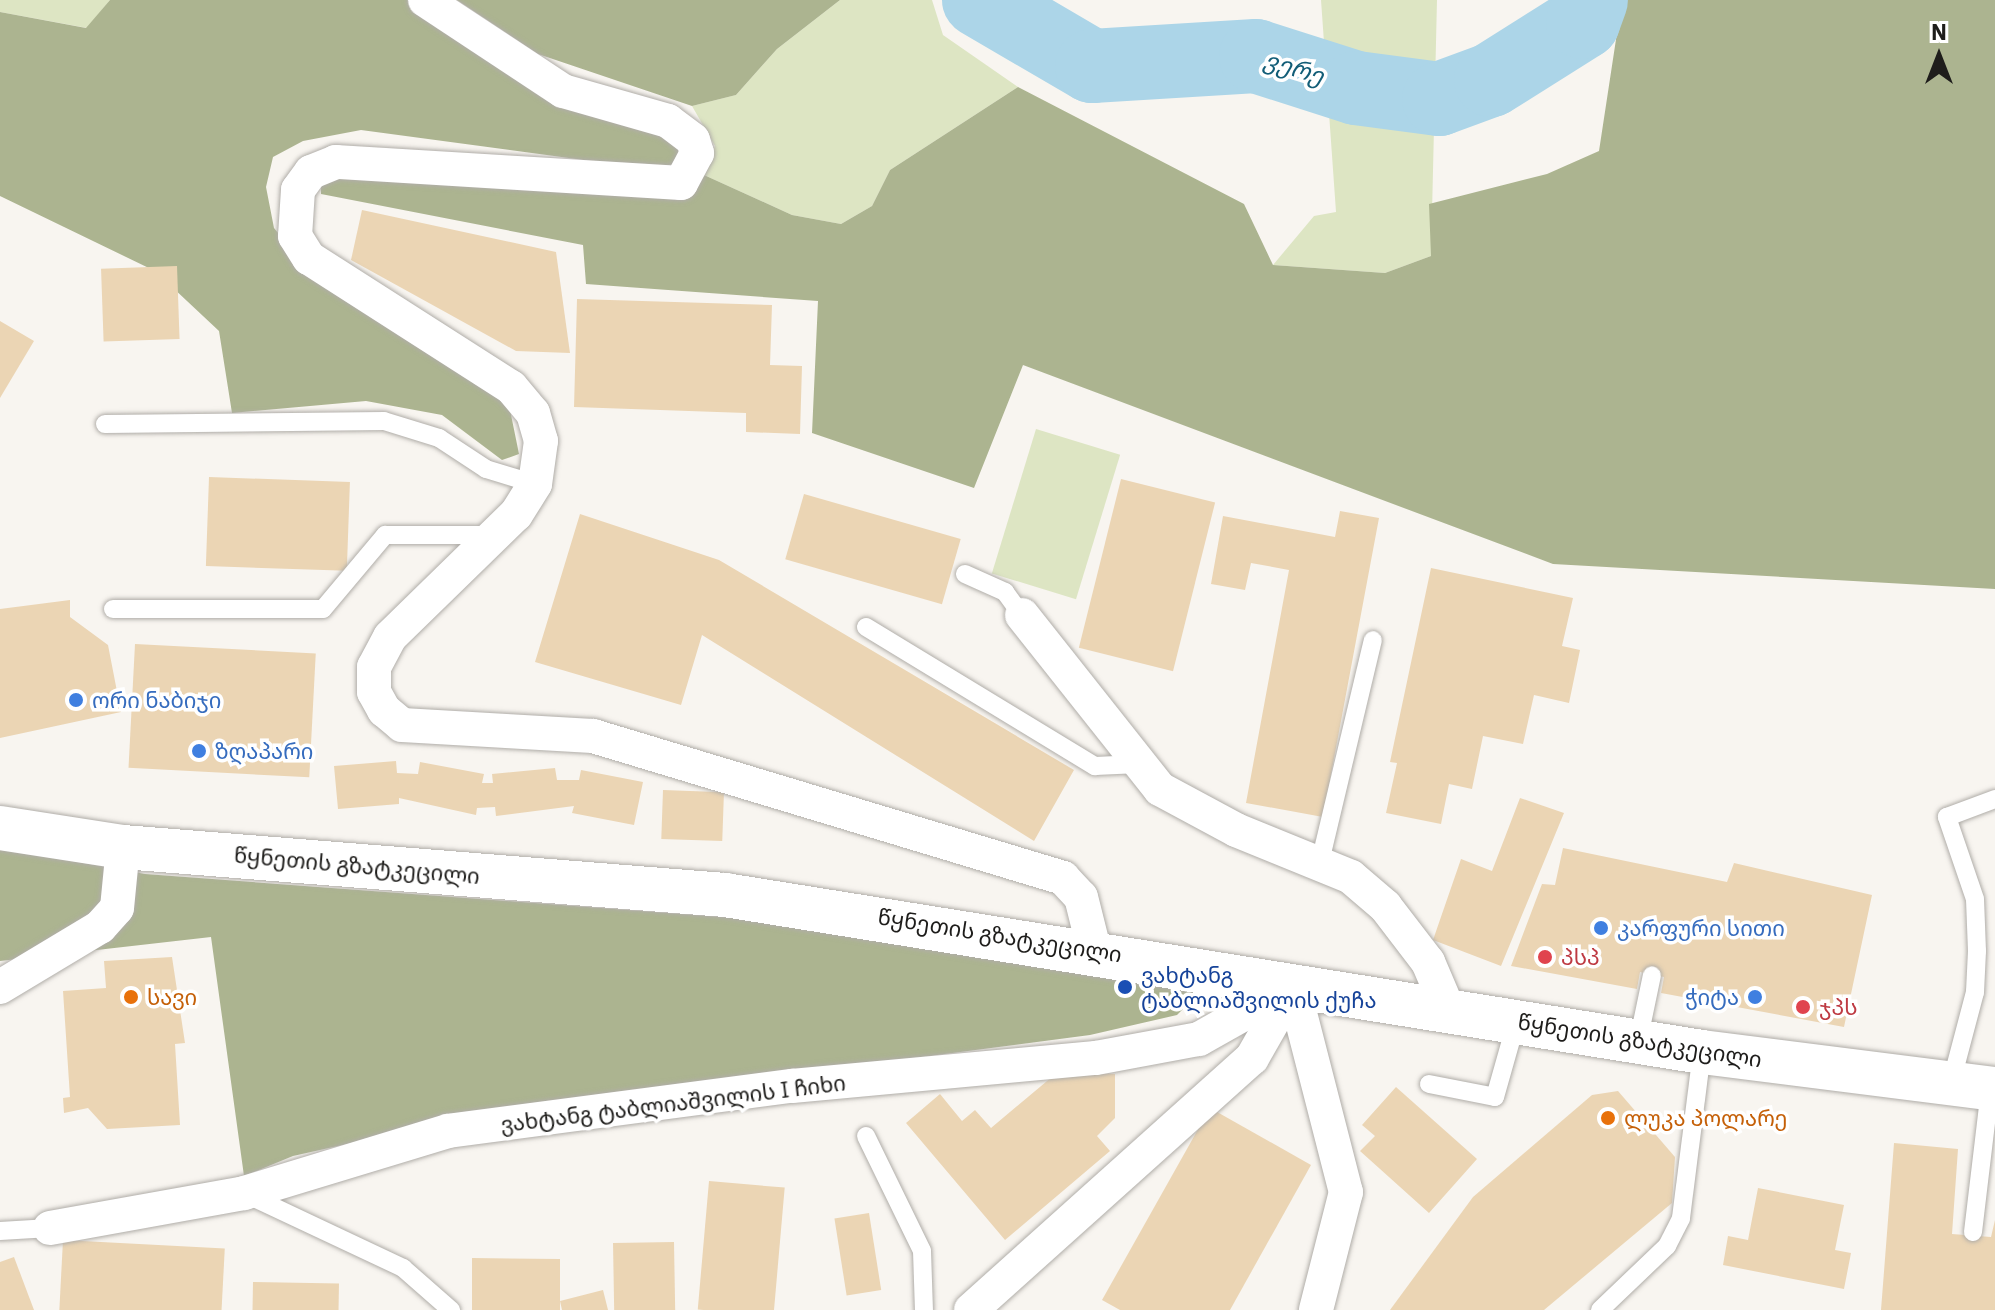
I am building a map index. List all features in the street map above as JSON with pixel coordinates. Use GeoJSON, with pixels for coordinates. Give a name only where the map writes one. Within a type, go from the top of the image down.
{"type":"FeatureCollection","features":[{"type":"Feature","properties":{"kind":"main road","name":"წყნეთის გზატკეცილი"},"geometry":{"type":"LineString","coordinates":[[0,828],[123,847],[725,895],[1094,949],[1293,986],[1702,1052],[1978,1087]]}},
{"type":"Feature","properties":{"kind":"street"},"geometry":{"type":"LineString","coordinates":[[425,0],[563,91],[668,121],[693,140],[697,153],[681,183],[336,162],[311,172],[298,190],[295,236],[309,258],[511,387],[526,404],[541,441],[535,484],[492,535],[390,637],[374,667],[374,692],[402,725],[593,736],[807,795],[1063,878],[1081,897],[1094,949]]}},
{"type":"Feature","properties":{"kind":"street"},"geometry":{"type":"LineString","coordinates":[[1022,615],[1160,789],[1194,809],[1320,862],[1385,906],[1428,962],[1448,1009]]}},
{"type":"Feature","properties":{"kind":"street"},"geometry":{"type":"LineString","coordinates":[[0,987],[100,927],[117,908],[123,847]]}},
{"type":"Feature","properties":{"kind":"street"},"geometry":{"type":"LineString","coordinates":[[971,1310],[1252,1058],[1293,986]]}},
{"type":"Feature","properties":{"kind":"street"},"geometry":{"type":"LineString","coordinates":[[1293,986],[1346,1192],[1316,1310]]}},
{"type":"Feature","properties":{"kind":"street","name":"ვახტანგ ტაბლიაშვილის I ჩიხი"},"geometry":{"type":"LineString","coordinates":[[50,1228],[244,1193],[448,1131],[792,1086],[1096,1058],[1199,1039],[1293,986]]}},
{"type":"Feature","properties":{"kind":"lane"},"geometry":{"type":"LineString","coordinates":[[105,424],[384,421],[439,438],[486,469],[535,484]]}},
{"type":"Feature","properties":{"kind":"lane"},"geometry":{"type":"LineString","coordinates":[[113,609],[323,609],[385,535],[492,535]]}},
{"type":"Feature","properties":{"kind":"lane"},"geometry":{"type":"LineString","coordinates":[[965,574],[1005,592],[1022,615]]}},
{"type":"Feature","properties":{"kind":"lane"},"geometry":{"type":"LineString","coordinates":[[866,627],[1095,766],[1139,764]]}},
{"type":"Feature","properties":{"kind":"lane"},"geometry":{"type":"LineString","coordinates":[[1320,862],[1373,640]]}},
{"type":"Feature","properties":{"kind":"lane"},"geometry":{"type":"LineString","coordinates":[[1973,1232],[1978,1087],[1975,899],[1947,817],[1995,799]]}},
{"type":"Feature","properties":{"kind":"lane"},"geometry":{"type":"LineString","coordinates":[[1638,1042],[1652,975]]}},
{"type":"Feature","properties":{"kind":"lane"},"geometry":{"type":"LineString","coordinates":[[1429,1084],[1495,1097],[1517,1021]]}},
{"type":"Feature","properties":{"kind":"lane"},"geometry":{"type":"LineString","coordinates":[[1600,1310],[1667,1246],[1681,1218],[1702,1052]]}},
{"type":"Feature","properties":{"kind":"lane"},"geometry":{"type":"LineString","coordinates":[[866,1136],[922,1251],[924,1310]]}},
{"type":"Feature","properties":{"kind":"lane"},"geometry":{"type":"LineString","coordinates":[[244,1193],[403,1268],[451,1310]]}},
{"type":"Feature","properties":{"kind":"lane"},"geometry":{"type":"LineString","coordinates":[[0,1231],[50,1228]]}},
{"type":"Feature","properties":{"kind":"green space"},"geometry":{"type":"Polygon","coordinates":[[[0,0],[110,0],[87,28],[0,12],[0,0]]]}},
{"type":"Feature","properties":{"kind":"green space"},"geometry":{"type":"Polygon","coordinates":[[[110,0],[414,0],[675,133],[683,145],[678,163],[650,169],[361,130],[303,141],[273,157],[266,187],[274,228],[296,255],[508,400],[519,454],[502,460],[442,415],[366,401],[232,413],[219,331],[155,271],[0,196],[0,12],[86,28],[110,0]]]}},
{"type":"Feature","properties":{"kind":"green space"},"geometry":{"type":"Polygon","coordinates":[[[457,0],[840,0],[777,49],[736,95],[692,106],[538,54],[457,0]]]}},
{"type":"Feature","properties":{"kind":"green space"},"geometry":{"type":"Polygon","coordinates":[[[840,0],[932,0],[943,35],[1018,87],[890,170],[872,206],[841,224],[792,215],[704,175],[715,146],[692,106],[736,95],[777,49],[840,0]]]}},
{"type":"Feature","properties":{"kind":"green space"},"geometry":{"type":"Polygon","coordinates":[[[1321,0],[1437,0],[1431,256],[1385,273],[1273,265],[1314,216],[1336,212],[1321,0]]]}},
{"type":"Feature","properties":{"kind":"green space"},"geometry":{"type":"Polygon","coordinates":[[[1622,0],[1995,0],[1995,589],[1553,564],[1023,365],[974,488],[812,433],[818,301],[586,284],[583,245],[321,194],[321,179],[704,175],[792,215],[841,224],[872,206],[890,170],[1018,87],[1244,204],[1273,265],[1385,273],[1431,256],[1429,204],[1547,174],[1599,151],[1622,0]]]}},
{"type":"Feature","properties":{"kind":"green space"},"geometry":{"type":"Polygon","coordinates":[[[1036,429],[1120,455],[1076,599],[992,573],[1036,429]]]}},
{"type":"Feature","properties":{"kind":"green space"},"geometry":{"type":"Polygon","coordinates":[[[0,848],[145,874],[775,921],[1196,986],[1196,996],[1177,1015],[1090,1035],[477,1115],[293,1156],[244,1176],[211,937],[0,961],[0,848]]]}},
{"type":"Feature","properties":{"kind":"building"},"geometry":{"type":"Polygon","coordinates":[[[362,210],[556,252],[570,353],[516,351],[351,260],[362,210]]]}},
{"type":"Feature","properties":{"kind":"building"},"geometry":{"type":"Polygon","coordinates":[[[177,266],[180,339],[104,342],[101,269],[177,266]]]}},
{"type":"Feature","properties":{"kind":"building"},"geometry":{"type":"Polygon","coordinates":[[[577,299],[772,305],[770,365],[802,366],[800,434],[746,432],[746,413],[574,407],[577,299]]]}},
{"type":"Feature","properties":{"kind":"building"},"geometry":{"type":"Polygon","coordinates":[[[0,321],[34,341],[0,398],[0,321]]]}},
{"type":"Feature","properties":{"kind":"building"},"geometry":{"type":"Polygon","coordinates":[[[209,477],[350,482],[347,571],[206,566],[209,477]]]}},
{"type":"Feature","properties":{"kind":"building"},"geometry":{"type":"Polygon","coordinates":[[[1121,479],[1215,502],[1173,671],[1079,648],[1121,479]]]}},
{"type":"Feature","properties":{"kind":"building"},"geometry":{"type":"Polygon","coordinates":[[[804,494],[961,539],[942,604],[785,559],[804,494]]]}},
{"type":"Feature","properties":{"kind":"building"},"geometry":{"type":"Polygon","coordinates":[[[1340,511],[1379,518],[1323,817],[1246,803],[1289,570],[1251,563],[1245,590],[1211,584],[1223,516],[1335,537],[1340,511]]]}},
{"type":"Feature","properties":{"kind":"building"},"geometry":{"type":"Polygon","coordinates":[[[580,514],[719,560],[1074,770],[1034,841],[702,635],[681,705],[535,662],[580,514]]]}},
{"type":"Feature","properties":{"kind":"building"},"geometry":{"type":"Polygon","coordinates":[[[1431,568],[1573,598],[1562,646],[1580,650],[1569,703],[1534,695],[1523,744],[1483,736],[1472,789],[1449,784],[1441,824],[1386,813],[1397,763],[1390,762],[1431,568]]]}},
{"type":"Feature","properties":{"kind":"building"},"geometry":{"type":"Polygon","coordinates":[[[70,600],[70,617],[108,645],[121,712],[0,738],[0,609],[70,600]]]}},
{"type":"Feature","properties":{"kind":"building"},"geometry":{"type":"Polygon","coordinates":[[[135,644],[316,653],[309,777],[129,768],[135,644]]]}},
{"type":"Feature","properties":{"kind":"building"},"geometry":{"type":"Polygon","coordinates":[[[396,761],[397,773],[418,774],[420,762],[484,774],[482,783],[493,783],[492,774],[555,768],[557,780],[579,780],[581,770],[643,782],[634,825],[572,813],[574,806],[496,816],[495,807],[477,808],[476,815],[399,798],[399,804],[338,809],[334,766],[396,761]]]}},
{"type":"Feature","properties":{"kind":"building"},"geometry":{"type":"Polygon","coordinates":[[[663,790],[724,792],[722,841],[661,839],[663,790]]]}},
{"type":"Feature","properties":{"kind":"building"},"geometry":{"type":"Polygon","coordinates":[[[1520,798],[1564,813],[1501,966],[1433,940],[1461,859],[1492,871],[1520,798]]]}},
{"type":"Feature","properties":{"kind":"building"},"geometry":{"type":"Polygon","coordinates":[[[1563,848],[1727,882],[1734,863],[1872,895],[1844,1027],[1661,993],[1664,977],[1640,972],[1637,989],[1511,966],[1542,884],[1555,885],[1563,848]]]}},
{"type":"Feature","properties":{"kind":"building"},"geometry":{"type":"Polygon","coordinates":[[[172,957],[185,1043],[175,1044],[180,1125],[107,1129],[88,1108],[64,1113],[63,1098],[70,1097],[63,991],[106,988],[104,961],[172,957]]]}},
{"type":"Feature","properties":{"kind":"building"},"geometry":{"type":"Polygon","coordinates":[[[1059,1071],[1115,1074],[1115,1118],[1097,1136],[1110,1151],[1005,1240],[906,1123],[940,1094],[962,1121],[975,1110],[991,1128],[1059,1071]]]}},
{"type":"Feature","properties":{"kind":"building"},"geometry":{"type":"Polygon","coordinates":[[[1396,1087],[1477,1159],[1429,1213],[1360,1151],[1375,1136],[1362,1125],[1396,1087]]]}},
{"type":"Feature","properties":{"kind":"building"},"geometry":{"type":"Polygon","coordinates":[[[1618,1091],[1675,1157],[1672,1203],[1544,1310],[1390,1310],[1473,1197],[1592,1095],[1618,1091]]]}},
{"type":"Feature","properties":{"kind":"building"},"geometry":{"type":"Polygon","coordinates":[[[1210,1108],[1311,1165],[1230,1310],[1120,1310],[1102,1300],[1210,1108]]]}},
{"type":"Feature","properties":{"kind":"building"},"geometry":{"type":"Polygon","coordinates":[[[1894,1143],[1958,1149],[1952,1234],[1991,1237],[1995,1220],[1995,1310],[1881,1310],[1894,1143]]]}},
{"type":"Feature","properties":{"kind":"building"},"geometry":{"type":"Polygon","coordinates":[[[709,1181],[785,1188],[774,1310],[698,1310],[709,1181]]]}},
{"type":"Feature","properties":{"kind":"building"},"geometry":{"type":"Polygon","coordinates":[[[1758,1188],[1844,1205],[1835,1250],[1851,1253],[1844,1289],[1723,1265],[1728,1236],[1748,1240],[1758,1188]]]}},
{"type":"Feature","properties":{"kind":"building"},"geometry":{"type":"Polygon","coordinates":[[[869,1213],[881,1290],[847,1296],[834,1218],[869,1213]]]}},
{"type":"Feature","properties":{"kind":"building"},"geometry":{"type":"Polygon","coordinates":[[[63,1240],[225,1248],[222,1310],[59,1310],[63,1240]]]}},
{"type":"Feature","properties":{"kind":"building"},"geometry":{"type":"Polygon","coordinates":[[[674,1242],[675,1310],[614,1310],[613,1243],[674,1242]]]}},
{"type":"Feature","properties":{"kind":"building"},"geometry":{"type":"Polygon","coordinates":[[[14,1257],[34,1310],[0,1310],[0,1262],[14,1257]]]}},
{"type":"Feature","properties":{"kind":"building"},"geometry":{"type":"Polygon","coordinates":[[[472,1258],[560,1259],[560,1310],[472,1310],[472,1258]]]}},
{"type":"Feature","properties":{"kind":"building"},"geometry":{"type":"Polygon","coordinates":[[[253,1282],[339,1284],[339,1310],[253,1310],[253,1282]]]}},
{"type":"Feature","properties":{"kind":"building"},"geometry":{"type":"Polygon","coordinates":[[[603,1290],[608,1310],[562,1310],[560,1301],[603,1290]]]}},
{"type":"Feature","properties":{"kind":"waterway","name":"ვერე"},"geometry":{"type":"LineString","coordinates":[[979,0],[1092,66],[1256,56],[1356,88],[1439,99],[1491,80],[1583,22],[1591,0]]}},
{"type":"Feature","properties":{"kind":"place","name":"ორი ნაბიჯი"},"geometry":{"type":"Point","coordinates":[76,700]}},
{"type":"Feature","properties":{"kind":"place","name":"ზღაპარი"},"geometry":{"type":"Point","coordinates":[199,751]}},
{"type":"Feature","properties":{"kind":"place","name":"კარფური სითი"},"geometry":{"type":"Point","coordinates":[1601,928]}},
{"type":"Feature","properties":{"kind":"place","name":"პსპ"},"geometry":{"type":"Point","coordinates":[1545,957]}},
{"type":"Feature","properties":{"kind":"place","name":"ვახტანგ ტაბლიაშვილის ქუჩა"},"geometry":{"type":"Point","coordinates":[1125,987]}},
{"type":"Feature","properties":{"kind":"place","name":"სავი"},"geometry":{"type":"Point","coordinates":[131,997]}},
{"type":"Feature","properties":{"kind":"place","name":"ჭიტა"},"geometry":{"type":"Point","coordinates":[1755,997]}},
{"type":"Feature","properties":{"kind":"place","name":"ჯპს"},"geometry":{"type":"Point","coordinates":[1803,1007]}},
{"type":"Feature","properties":{"kind":"place","name":"ლუკა პოლარე"},"geometry":{"type":"Point","coordinates":[1608,1118]}}]}
